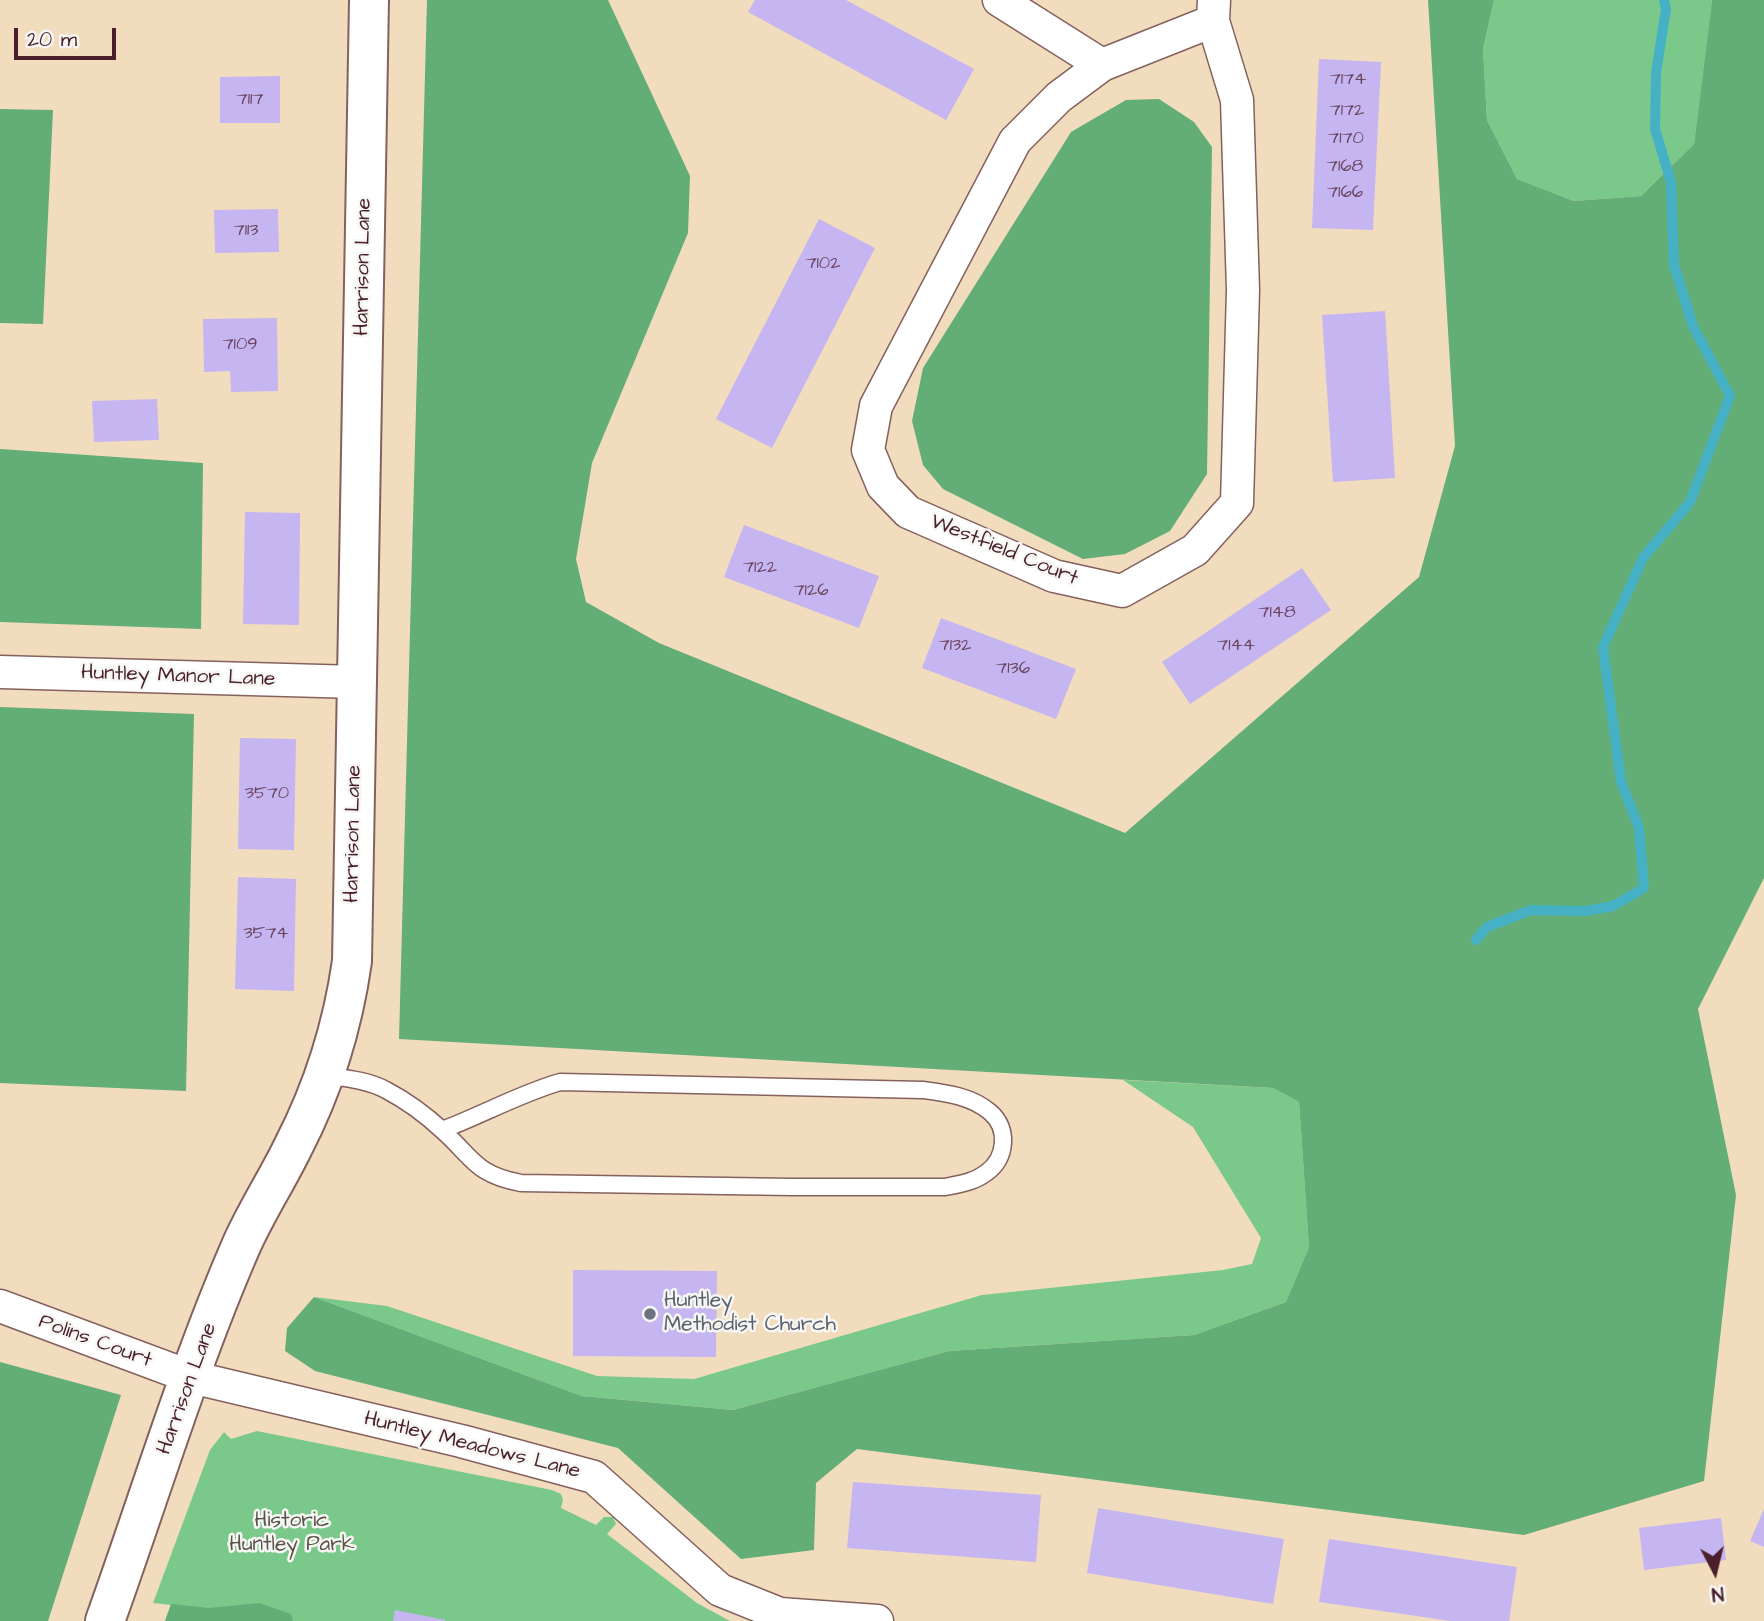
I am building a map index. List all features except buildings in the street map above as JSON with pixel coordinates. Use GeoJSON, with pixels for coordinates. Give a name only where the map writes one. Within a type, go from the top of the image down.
{"type":"FeatureCollection","features":[{"type":"Feature","properties":{"kind":"street","name":"Harrison Lane"},"geometry":{"type":"LineString","coordinates":[[105,1621],[191,1377],[242,1245],[295,1144],[324,1075],[346,1006],[352,961],[369,0]]}},
{"type":"Feature","properties":{"kind":"street"},"geometry":{"type":"LineString","coordinates":[[999,0],[1102,65]]}},
{"type":"Feature","properties":{"kind":"street","name":"Westfield Court"},"geometry":{"type":"LineString","coordinates":[[1213,10],[1237,100],[1243,290],[1237,503],[1195,550],[1122,591],[1054,576],[908,512],[883,485],[868,450],[876,406],[1015,141],[1059,97],[1102,65],[1213,10]]}},
{"type":"Feature","properties":{"kind":"street","name":"Huntley Manor Lane"},"geometry":{"type":"LineString","coordinates":[[0,672],[357,682]]}},
{"type":"Feature","properties":{"kind":"street","name":"Polins Court"},"geometry":{"type":"LineString","coordinates":[[0,1306],[191,1377]]}},
{"type":"Feature","properties":{"kind":"street","name":"Huntley Meadows Lane"},"geometry":{"type":"LineString","coordinates":[[191,1377],[461,1441],[594,1477],[720,1590],[780,1614],[877,1621]]}},
{"type":"Feature","properties":{"kind":"lane"},"geometry":{"type":"LineString","coordinates":[[324,1075],[385,1089],[442,1130],[478,1168],[500,1179],[534,1183],[945,1187],[968,1183],[988,1172],[998,1159],[1004,1144],[1002,1126],[990,1112],[970,1100],[923,1090],[560,1082],[535,1089],[442,1130]]}},
{"type":"Feature","properties":{"kind":"green space"},"geometry":{"type":"Polygon","coordinates":[[[427,0],[608,0],[690,176],[688,233],[592,463],[576,559],[586,602],[659,643],[1125,833],[1419,577],[1455,446],[1428,0],[1494,0],[1483,49],[1487,120],[1517,179],[1574,201],[1641,196],[1694,144],[1712,0],[1764,0],[1764,878],[1698,1009],[1736,1195],[1704,1481],[1524,1535],[857,1449],[816,1483],[814,1550],[741,1559],[618,1448],[315,1371],[285,1351],[287,1328],[314,1297],[582,1396],[733,1410],[949,1351],[1194,1335],[1286,1302],[1309,1247],[1299,1102],[1273,1088],[399,1039],[427,0]]]}},
{"type":"Feature","properties":{"kind":"green space"},"geometry":{"type":"Polygon","coordinates":[[[1494,0],[1712,0],[1694,144],[1641,196],[1574,201],[1517,179],[1487,120],[1483,49],[1494,0]]]}},
{"type":"Feature","properties":{"kind":"green space"},"geometry":{"type":"Polygon","coordinates":[[[1159,99],[1194,122],[1212,147],[1207,474],[1170,531],[1125,554],[1083,559],[943,489],[923,465],[912,421],[923,368],[1071,132],[1126,100],[1159,99]]]}},
{"type":"Feature","properties":{"kind":"green space"},"geometry":{"type":"Polygon","coordinates":[[[0,109],[53,110],[43,324],[0,323],[0,109]]]}},
{"type":"Feature","properties":{"kind":"green space"},"geometry":{"type":"Polygon","coordinates":[[[0,449],[203,463],[201,629],[0,622],[0,449]]]}},
{"type":"Feature","properties":{"kind":"green space"},"geometry":{"type":"Polygon","coordinates":[[[0,707],[194,714],[186,1091],[0,1083],[0,707]]]}},
{"type":"Feature","properties":{"kind":"green space"},"geometry":{"type":"Polygon","coordinates":[[[1123,1080],[1273,1088],[1299,1102],[1309,1247],[1286,1302],[1194,1335],[949,1351],[733,1410],[582,1396],[314,1297],[387,1306],[597,1376],[694,1379],[982,1295],[1223,1270],[1252,1264],[1261,1238],[1193,1127],[1123,1080]]]}},
{"type":"Feature","properties":{"kind":"green space"},"geometry":{"type":"Polygon","coordinates":[[[0,1362],[121,1395],[48,1621],[0,1621],[0,1362]]]}},
{"type":"Feature","properties":{"kind":"green space","name":"Historic Huntley Park"},"geometry":{"type":"Polygon","coordinates":[[[257,1431],[552,1490],[561,1494],[561,1508],[596,1525],[604,1517],[613,1517],[616,1524],[607,1534],[697,1603],[730,1621],[165,1621],[171,1605],[153,1603],[210,1450],[224,1432],[231,1439],[257,1431]]]}},
{"type":"Feature","properties":{"kind":"green space"},"geometry":{"type":"Polygon","coordinates":[[[259,1603],[291,1614],[293,1621],[165,1621],[171,1604],[209,1608],[259,1603]]]}},
{"type":"Feature","properties":{"kind":"waterway"},"geometry":{"type":"LineString","coordinates":[[1476,940],[1487,927],[1531,910],[1585,911],[1613,906],[1644,888],[1639,828],[1621,782],[1603,647],[1643,558],[1690,502],[1730,396],[1693,326],[1674,265],[1671,182],[1655,129],[1656,73],[1666,9],[1664,0]]}},
{"type":"Feature","properties":{"kind":"place","name":"Huntley Methodist Church"},"geometry":{"type":"Point","coordinates":[650,1314]}}]}
